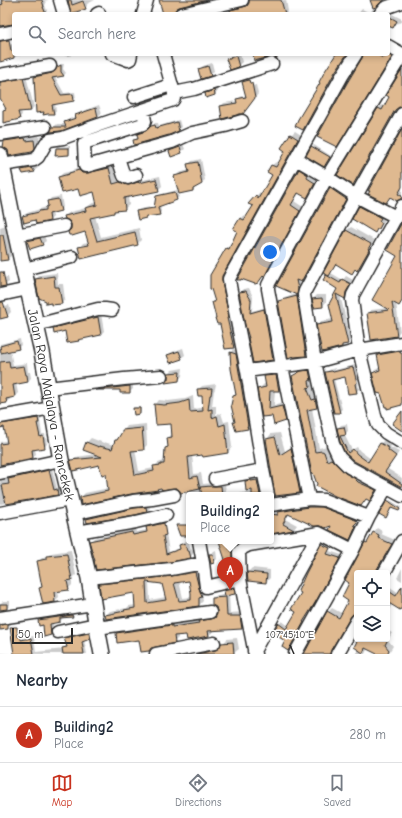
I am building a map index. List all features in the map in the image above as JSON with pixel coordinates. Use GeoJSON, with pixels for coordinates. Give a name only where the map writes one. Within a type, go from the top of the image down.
{"type":"FeatureCollection","features":[{"type":"Feature","properties":{"kind":"main road","name":"Jalan Raya Majalaya - Rancekek"},"geometry":{"type":"LineString","coordinates":[[1,160],[36,325],[61,460],[89,578],[92,604],[102,654]]}},
{"type":"Feature","properties":{"kind":"street"},"geometry":{"type":"LineString","coordinates":[[60,0],[63,12]]}},
{"type":"Feature","properties":{"kind":"street"},"geometry":{"type":"LineString","coordinates":[[144,12],[148,0]]}},
{"type":"Feature","properties":{"kind":"street"},"geometry":{"type":"LineString","coordinates":[[148,0],[152,12]]}},
{"type":"Feature","properties":{"kind":"street"},"geometry":{"type":"LineString","coordinates":[[190,12],[242,0]]}},
{"type":"Feature","properties":{"kind":"street"},"geometry":{"type":"LineString","coordinates":[[382,12],[385,8],[402,2]]}},
{"type":"Feature","properties":{"kind":"street"},"geometry":{"type":"LineString","coordinates":[[0,34],[12,31]]}},
{"type":"Feature","properties":{"kind":"street"},"geometry":{"type":"LineString","coordinates":[[309,499],[282,366],[268,285],[327,176],[402,54],[390,47]]}},
{"type":"Feature","properties":{"kind":"street"},"geometry":{"type":"LineString","coordinates":[[117,56],[128,60],[131,56]]}},
{"type":"Feature","properties":{"kind":"street"},"geometry":{"type":"LineString","coordinates":[[1,160],[34,160],[38,157],[48,141],[63,138],[173,100],[174,98],[164,56]]}},
{"type":"Feature","properties":{"kind":"street"},"geometry":{"type":"LineString","coordinates":[[267,492],[247,371],[229,279],[342,76],[355,56]]}},
{"type":"Feature","properties":{"kind":"street"},"geometry":{"type":"LineString","coordinates":[[134,97],[172,89],[194,88],[272,64]]}},
{"type":"Feature","properties":{"kind":"street"},"geometry":{"type":"LineString","coordinates":[[0,75],[50,66]]}},
{"type":"Feature","properties":{"kind":"street"},"geometry":{"type":"LineString","coordinates":[[143,110],[145,121],[143,124],[86,142],[84,144],[86,166],[172,142],[192,133],[242,121]]}},
{"type":"Feature","properties":{"kind":"street"},"geometry":{"type":"LineString","coordinates":[[402,114],[356,196],[304,295],[315,362],[333,444],[339,457],[349,466],[402,496]]}},
{"type":"Feature","properties":{"kind":"street"},"geometry":{"type":"LineString","coordinates":[[0,134],[45,127]]}},
{"type":"Feature","properties":{"kind":"street"},"geometry":{"type":"LineString","coordinates":[[118,158],[124,176],[128,178],[136,175]]}},
{"type":"Feature","properties":{"kind":"street"},"geometry":{"type":"LineString","coordinates":[[296,159],[327,176],[356,196],[396,218]]}},
{"type":"Feature","properties":{"kind":"street"},"geometry":{"type":"LineString","coordinates":[[402,206],[353,295],[352,300],[359,350],[378,425],[386,433],[402,443]]}},
{"type":"Feature","properties":{"kind":"street"},"geometry":{"type":"LineString","coordinates":[[16,236],[64,226]]}},
{"type":"Feature","properties":{"kind":"street"},"geometry":{"type":"LineString","coordinates":[[24,269],[72,258]]}},
{"type":"Feature","properties":{"kind":"street"},"geometry":{"type":"LineString","coordinates":[[0,295],[28,289]]}},
{"type":"Feature","properties":{"kind":"street"},"geometry":{"type":"LineString","coordinates":[[36,325],[98,309],[112,310]]}},
{"type":"Feature","properties":{"kind":"street"},"geometry":{"type":"LineString","coordinates":[[247,371],[315,362],[359,350],[402,343]]}},
{"type":"Feature","properties":{"kind":"street"},"geometry":{"type":"LineString","coordinates":[[48,388],[161,376]]}},
{"type":"Feature","properties":{"kind":"street"},"geometry":{"type":"LineString","coordinates":[[0,417],[52,408]]}},
{"type":"Feature","properties":{"kind":"street"},"geometry":{"type":"LineString","coordinates":[[0,473],[61,460]]}},
{"type":"Feature","properties":{"kind":"street"},"geometry":{"type":"LineString","coordinates":[[215,479],[263,470]]}},
{"type":"Feature","properties":{"kind":"street"},"geometry":{"type":"LineString","coordinates":[[294,654],[354,550],[369,517],[386,488]]}},
{"type":"Feature","properties":{"kind":"street"},"geometry":{"type":"LineString","coordinates":[[0,513],[152,499],[174,495]]}},
{"type":"Feature","properties":{"kind":"street"},"geometry":{"type":"LineString","coordinates":[[274,505],[309,499],[324,500],[369,517]]}},
{"type":"Feature","properties":{"kind":"street"},"geometry":{"type":"LineString","coordinates":[[77,532],[136,522],[166,515]]}},
{"type":"Feature","properties":{"kind":"street"},"geometry":{"type":"LineString","coordinates":[[274,541],[319,533],[354,550]]}},
{"type":"Feature","properties":{"kind":"street"},"geometry":{"type":"LineString","coordinates":[[254,652],[319,533]]}},
{"type":"Feature","properties":{"kind":"street"},"geometry":{"type":"LineString","coordinates":[[386,570],[402,541]]}},
{"type":"Feature","properties":{"kind":"street"},"geometry":{"type":"LineString","coordinates":[[199,544],[206,587],[240,579]]}},
{"type":"Feature","properties":{"kind":"street"},"geometry":{"type":"LineString","coordinates":[[254,652],[240,579],[240,552],[243,548],[257,544]]}},
{"type":"Feature","properties":{"kind":"street"},"geometry":{"type":"LineString","coordinates":[[89,578],[171,569],[203,563]]}},
{"type":"Feature","properties":{"kind":"street"},"geometry":{"type":"LineString","coordinates":[[0,618],[92,604]]}},
{"type":"Feature","properties":{"kind":"street"},"geometry":{"type":"LineString","coordinates":[[58,632],[210,612]]}},
{"type":"Feature","properties":{"kind":"street"},"geometry":{"type":"LineString","coordinates":[[337,654],[354,625]]}},
{"type":"Feature","properties":{"kind":"street"},"geometry":{"type":"LineString","coordinates":[[156,654],[214,643]]}},
{"type":"Feature","properties":{"kind":"building"},"geometry":{"type":"Polygon","coordinates":[[[1,0],[42,0],[45,12],[12,12],[12,24],[0,26],[0,5],[3,4],[1,0]]]}},
{"type":"Feature","properties":{"kind":"building"},"geometry":{"type":"Polygon","coordinates":[[[68,0],[71,0],[72,5],[83,1],[86,9],[71,12],[68,0]]]}},
{"type":"Feature","properties":{"kind":"building"},"geometry":{"type":"Polygon","coordinates":[[[159,0],[208,0],[179,7],[175,12],[162,12],[159,0]]]}},
{"type":"Feature","properties":{"kind":"building"},"geometry":{"type":"Polygon","coordinates":[[[249,0],[281,0],[284,12],[230,12],[230,10],[247,6],[249,0]]]}},
{"type":"Feature","properties":{"kind":"building"},"geometry":{"type":"Polygon","coordinates":[[[370,0],[385,0],[373,8],[370,0]]]}},
{"type":"Feature","properties":{"kind":"building"},"geometry":{"type":"Polygon","coordinates":[[[390,17],[397,21],[393,28],[390,27],[390,17]]]}},
{"type":"Feature","properties":{"kind":"building"},"geometry":{"type":"Polygon","coordinates":[[[9,40],[12,56],[14,56],[14,58],[0,62],[0,41],[9,40]]]}},
{"type":"Feature","properties":{"kind":"building"},"geometry":{"type":"Polygon","coordinates":[[[236,56],[239,67],[230,70],[226,59],[236,56]]]}},
{"type":"Feature","properties":{"kind":"building"},"geometry":{"type":"Polygon","coordinates":[[[253,56],[277,56],[277,58],[270,57],[254,61],[253,56]]]}},
{"type":"Feature","properties":{"kind":"building"},"geometry":{"type":"Polygon","coordinates":[[[335,56],[346,56],[335,72],[303,130],[295,126],[320,83],[319,82],[335,56]]]}},
{"type":"Feature","properties":{"kind":"building"},"geometry":{"type":"Polygon","coordinates":[[[362,56],[380,56],[383,58],[384,56],[392,57],[337,147],[317,137],[362,56]]]}},
{"type":"Feature","properties":{"kind":"building"},"geometry":{"type":"Polygon","coordinates":[[[61,65],[61,72],[64,76],[52,78],[61,95],[73,94],[74,101],[52,105],[54,114],[43,115],[44,112],[36,113],[34,77],[52,73],[61,65]]]}},
{"type":"Feature","properties":{"kind":"building"},"geometry":{"type":"Polygon","coordinates":[[[208,66],[211,76],[201,79],[198,69],[208,66]]]}},
{"type":"Feature","properties":{"kind":"building"},"geometry":{"type":"Polygon","coordinates":[[[402,69],[402,107],[395,110],[353,185],[337,175],[378,108],[382,110],[389,97],[386,95],[402,69]]]}},
{"type":"Feature","properties":{"kind":"building"},"geometry":{"type":"Polygon","coordinates":[[[23,78],[31,111],[18,112],[20,119],[3,123],[3,110],[6,109],[0,98],[0,82],[23,78]]]}},
{"type":"Feature","properties":{"kind":"building"},"geometry":{"type":"Polygon","coordinates":[[[249,80],[250,83],[252,83],[255,98],[243,114],[222,119],[220,106],[237,103],[236,99],[246,97],[242,82],[249,80]]]}},
{"type":"Feature","properties":{"kind":"building"},"geometry":{"type":"Polygon","coordinates":[[[214,90],[215,95],[206,98],[205,93],[214,90]]]}},
{"type":"Feature","properties":{"kind":"building"},"geometry":{"type":"Polygon","coordinates":[[[96,108],[98,117],[61,131],[50,132],[52,127],[66,127],[64,122],[76,118],[75,115],[96,108]]]}},
{"type":"Feature","properties":{"kind":"building"},"geometry":{"type":"Polygon","coordinates":[[[177,122],[179,131],[134,145],[133,140],[138,139],[137,134],[146,131],[151,126],[155,125],[156,128],[177,122]]]}},
{"type":"Feature","properties":{"kind":"building"},"geometry":{"type":"Polygon","coordinates":[[[402,129],[402,187],[398,194],[402,196],[401,199],[397,201],[390,197],[386,203],[368,194],[370,191],[368,191],[402,129]]]}},
{"type":"Feature","properties":{"kind":"building"},"geometry":{"type":"Polygon","coordinates":[[[290,134],[298,139],[222,276],[229,317],[227,318],[234,348],[225,349],[220,324],[217,324],[215,318],[212,302],[215,302],[210,289],[210,275],[226,248],[229,249],[237,231],[233,229],[240,218],[244,220],[253,206],[248,204],[256,195],[258,199],[272,175],[267,172],[271,165],[276,167],[285,151],[281,148],[290,134]]]}},
{"type":"Feature","properties":{"kind":"building"},"geometry":{"type":"Polygon","coordinates":[[[25,138],[26,141],[34,140],[35,148],[32,152],[9,156],[8,150],[3,147],[4,141],[25,138]]]}},
{"type":"Feature","properties":{"kind":"building"},"geometry":{"type":"Polygon","coordinates":[[[311,146],[330,157],[324,167],[306,156],[311,146]]]}},
{"type":"Feature","properties":{"kind":"building"},"geometry":{"type":"Polygon","coordinates":[[[180,147],[182,153],[171,157],[169,151],[180,147]]]}},
{"type":"Feature","properties":{"kind":"building"},"geometry":{"type":"Polygon","coordinates":[[[56,148],[69,148],[69,155],[55,156],[56,148]]]}},
{"type":"Feature","properties":{"kind":"building"},"geometry":{"type":"Polygon","coordinates":[[[198,162],[202,184],[193,189],[193,191],[179,194],[174,176],[189,172],[187,164],[198,162]]]}},
{"type":"Feature","properties":{"kind":"building"},"geometry":{"type":"Polygon","coordinates":[[[32,168],[35,172],[23,174],[21,170],[32,168]]]}},
{"type":"Feature","properties":{"kind":"building"},"geometry":{"type":"Polygon","coordinates":[[[109,168],[113,184],[120,182],[128,185],[156,179],[159,191],[124,198],[125,210],[114,211],[114,213],[90,218],[97,241],[135,232],[138,245],[81,259],[78,247],[89,245],[85,232],[72,236],[69,235],[68,232],[71,229],[71,224],[65,219],[64,216],[86,211],[85,208],[97,205],[94,192],[80,196],[78,189],[62,193],[58,177],[79,170],[82,173],[87,173],[109,168]]]}},
{"type":"Feature","properties":{"kind":"building"},"geometry":{"type":"Polygon","coordinates":[[[299,169],[308,175],[307,178],[315,183],[307,198],[298,193],[291,205],[300,211],[264,277],[263,276],[258,283],[255,284],[241,279],[237,280],[299,169]]]}},
{"type":"Feature","properties":{"kind":"building"},"geometry":{"type":"Polygon","coordinates":[[[330,188],[346,199],[301,282],[296,280],[298,289],[297,295],[276,286],[330,188]]]}},
{"type":"Feature","properties":{"kind":"building"},"geometry":{"type":"Polygon","coordinates":[[[175,192],[177,200],[158,207],[160,215],[138,220],[136,211],[154,208],[156,196],[175,192]]]}},
{"type":"Feature","properties":{"kind":"building"},"geometry":{"type":"Polygon","coordinates":[[[58,199],[61,211],[49,214],[50,221],[36,224],[35,220],[24,223],[22,216],[46,210],[46,207],[48,206],[47,201],[58,199]]]}},
{"type":"Feature","properties":{"kind":"building"},"geometry":{"type":"Polygon","coordinates":[[[359,206],[381,218],[379,221],[382,223],[375,233],[352,219],[359,206]]]}},
{"type":"Feature","properties":{"kind":"building"},"geometry":{"type":"Polygon","coordinates":[[[402,222],[402,301],[399,306],[392,302],[397,336],[371,340],[367,313],[389,310],[372,300],[397,256],[387,250],[402,222]]]}},
{"type":"Feature","properties":{"kind":"building"},"geometry":{"type":"Polygon","coordinates":[[[346,230],[371,244],[368,249],[369,250],[357,271],[355,269],[352,274],[336,264],[329,276],[323,273],[346,230]]]}},
{"type":"Feature","properties":{"kind":"building"},"geometry":{"type":"Polygon","coordinates":[[[0,235],[3,235],[8,260],[0,261],[0,235]]]}},
{"type":"Feature","properties":{"kind":"building"},"geometry":{"type":"Polygon","coordinates":[[[40,238],[43,245],[30,249],[27,241],[40,238]]]}},
{"type":"Feature","properties":{"kind":"building"},"geometry":{"type":"Polygon","coordinates":[[[0,272],[3,272],[6,286],[0,287],[0,272]]]}},
{"type":"Feature","properties":{"kind":"building"},"geometry":{"type":"Polygon","coordinates":[[[326,275],[340,283],[342,279],[351,284],[346,292],[345,299],[336,294],[348,344],[322,352],[316,325],[333,322],[329,304],[337,289],[323,280],[326,275]]]}},
{"type":"Feature","properties":{"kind":"building"},"geometry":{"type":"Polygon","coordinates":[[[54,276],[55,287],[59,287],[62,304],[51,305],[51,303],[46,304],[46,301],[39,298],[35,279],[54,276]]]}},
{"type":"Feature","properties":{"kind":"building"},"geometry":{"type":"Polygon","coordinates":[[[246,291],[251,300],[250,313],[264,309],[273,360],[253,363],[239,292],[246,291]]]}},
{"type":"Feature","properties":{"kind":"building"},"geometry":{"type":"Polygon","coordinates":[[[297,296],[306,356],[293,356],[288,358],[278,301],[297,296]]]}},
{"type":"Feature","properties":{"kind":"building"},"geometry":{"type":"Polygon","coordinates":[[[322,298],[323,307],[314,308],[312,299],[322,298]]]}},
{"type":"Feature","properties":{"kind":"building"},"geometry":{"type":"Polygon","coordinates":[[[0,302],[3,302],[8,317],[0,319],[0,302]]]}},
{"type":"Feature","properties":{"kind":"building"},"geometry":{"type":"Polygon","coordinates":[[[98,317],[101,335],[67,343],[65,331],[54,334],[53,328],[98,317]]]}},
{"type":"Feature","properties":{"kind":"building"},"geometry":{"type":"Polygon","coordinates":[[[17,341],[19,349],[1,353],[0,346],[17,341]]]}},
{"type":"Feature","properties":{"kind":"building"},"geometry":{"type":"Polygon","coordinates":[[[179,351],[182,359],[170,363],[167,355],[179,351]]]}},
{"type":"Feature","properties":{"kind":"building"},"geometry":{"type":"Polygon","coordinates":[[[400,351],[400,353],[402,353],[402,405],[387,409],[381,394],[377,393],[372,373],[380,370],[377,355],[400,351]]]}},
{"type":"Feature","properties":{"kind":"building"},"geometry":{"type":"Polygon","coordinates":[[[230,352],[236,354],[248,426],[248,429],[236,431],[233,422],[235,422],[231,405],[233,396],[236,395],[231,369],[230,352]]]}},
{"type":"Feature","properties":{"kind":"building"},"geometry":{"type":"Polygon","coordinates":[[[9,361],[10,368],[24,366],[28,382],[13,385],[15,397],[6,399],[7,403],[0,404],[0,362],[9,361]]]}},
{"type":"Feature","properties":{"kind":"building"},"geometry":{"type":"Polygon","coordinates":[[[353,367],[357,383],[355,384],[357,393],[348,394],[345,377],[332,380],[340,413],[334,413],[325,372],[333,372],[353,367]]]}},
{"type":"Feature","properties":{"kind":"building"},"geometry":{"type":"Polygon","coordinates":[[[309,370],[311,380],[309,381],[310,387],[307,388],[312,400],[315,399],[317,408],[307,410],[315,452],[324,452],[327,461],[331,459],[345,473],[358,482],[376,490],[370,501],[366,499],[361,506],[335,496],[316,486],[317,484],[313,473],[312,474],[292,376],[301,371],[309,370]]]}},
{"type":"Feature","properties":{"kind":"building"},"geometry":{"type":"Polygon","coordinates":[[[180,372],[179,381],[165,383],[168,379],[168,373],[180,372]]]}},
{"type":"Feature","properties":{"kind":"building"},"geometry":{"type":"Polygon","coordinates":[[[276,375],[279,391],[270,391],[269,409],[282,406],[286,421],[274,425],[272,416],[262,417],[257,389],[266,387],[264,376],[276,375]]]}},
{"type":"Feature","properties":{"kind":"building"},"geometry":{"type":"Polygon","coordinates":[[[130,386],[130,393],[120,393],[120,390],[95,390],[130,386]]]}},
{"type":"Feature","properties":{"kind":"building"},"geometry":{"type":"Polygon","coordinates":[[[212,388],[208,410],[212,409],[212,418],[217,416],[219,426],[225,424],[228,453],[203,457],[202,455],[188,457],[190,478],[197,476],[200,489],[181,493],[176,488],[162,490],[161,488],[157,489],[158,490],[131,494],[81,505],[80,497],[108,491],[106,474],[102,475],[99,465],[73,471],[70,460],[102,457],[83,450],[86,442],[99,447],[112,449],[115,440],[117,440],[122,430],[142,428],[144,450],[131,451],[135,475],[154,471],[153,466],[164,464],[165,448],[168,447],[167,438],[172,437],[171,424],[156,425],[154,404],[164,405],[189,400],[190,412],[203,411],[202,396],[198,396],[197,389],[212,388]]]}},
{"type":"Feature","properties":{"kind":"building"},"geometry":{"type":"Polygon","coordinates":[[[133,408],[140,408],[140,414],[134,415],[133,408]]]}},
{"type":"Feature","properties":{"kind":"building"},"geometry":{"type":"Polygon","coordinates":[[[402,411],[402,431],[392,424],[402,411]]]}},
{"type":"Feature","properties":{"kind":"building"},"geometry":{"type":"Polygon","coordinates":[[[38,418],[39,423],[37,423],[40,437],[43,436],[45,448],[32,450],[33,458],[0,465],[0,444],[7,443],[4,427],[0,428],[0,424],[38,418]]]}},
{"type":"Feature","properties":{"kind":"building"},"geometry":{"type":"Polygon","coordinates":[[[344,427],[346,435],[340,436],[348,453],[353,449],[368,462],[380,443],[389,448],[388,450],[396,456],[385,472],[402,484],[402,487],[354,461],[345,453],[340,442],[337,428],[344,427]]]}},
{"type":"Feature","properties":{"kind":"building"},"geometry":{"type":"Polygon","coordinates":[[[275,437],[280,455],[291,448],[300,493],[275,496],[266,439],[275,437]]]}},
{"type":"Feature","properties":{"kind":"building"},"geometry":{"type":"Polygon","coordinates":[[[49,470],[54,490],[57,489],[58,495],[6,504],[2,485],[9,484],[8,479],[49,470]]]}},
{"type":"Feature","properties":{"kind":"building"},"geometry":{"type":"Polygon","coordinates":[[[257,480],[259,492],[252,492],[252,490],[246,491],[245,481],[257,480]]]}},
{"type":"Feature","properties":{"kind":"building"},"geometry":{"type":"Polygon","coordinates":[[[221,486],[222,492],[201,492],[200,487],[221,486]]]}},
{"type":"Feature","properties":{"kind":"building"},"geometry":{"type":"Polygon","coordinates":[[[387,500],[400,509],[399,511],[391,508],[386,518],[379,514],[387,500]]]}},
{"type":"Feature","properties":{"kind":"building"},"geometry":{"type":"Polygon","coordinates":[[[146,507],[147,512],[135,515],[87,523],[86,519],[134,508],[146,507]]]}},
{"type":"Feature","properties":{"kind":"building"},"geometry":{"type":"Polygon","coordinates":[[[309,507],[322,507],[358,521],[354,525],[356,526],[350,540],[329,530],[331,526],[325,528],[314,526],[288,514],[283,524],[294,530],[274,533],[274,514],[278,515],[278,512],[309,507]]]}},
{"type":"Feature","properties":{"kind":"building"},"geometry":{"type":"Polygon","coordinates":[[[164,523],[166,535],[163,536],[166,554],[180,549],[179,545],[185,543],[191,558],[170,562],[96,570],[89,541],[132,532],[133,535],[147,532],[146,527],[164,523]]]}},
{"type":"Feature","properties":{"kind":"building"},"geometry":{"type":"Polygon","coordinates":[[[176,525],[186,525],[186,536],[180,536],[176,525]]]}},
{"type":"Feature","properties":{"kind":"building"},"geometry":{"type":"Polygon","coordinates":[[[373,532],[379,535],[378,538],[392,544],[377,570],[354,570],[354,614],[351,616],[330,654],[304,654],[327,611],[339,618],[348,601],[342,597],[349,583],[345,580],[365,542],[367,543],[373,532]]]}},
{"type":"Feature","properties":{"kind":"building"},"geometry":{"type":"Polygon","coordinates":[[[220,544],[228,544],[232,553],[232,564],[227,566],[220,544]]]}},
{"type":"Feature","properties":{"kind":"building"},"geometry":{"type":"Polygon","coordinates":[[[321,544],[330,548],[327,554],[340,558],[288,651],[282,647],[285,641],[273,633],[278,623],[286,629],[296,612],[291,609],[301,593],[298,591],[321,544]]]}},
{"type":"Feature","properties":{"kind":"building"},"geometry":{"type":"Polygon","coordinates":[[[67,554],[72,580],[67,581],[69,590],[54,592],[55,602],[43,604],[39,588],[42,587],[37,561],[46,559],[46,556],[67,554]]]}},
{"type":"Feature","properties":{"kind":"building"},"geometry":{"type":"Polygon","coordinates":[[[209,554],[213,554],[214,563],[211,564],[209,554]]]}},
{"type":"Feature","properties":{"kind":"building"},"geometry":{"type":"Polygon","coordinates":[[[195,572],[202,597],[199,598],[199,606],[106,619],[105,615],[135,608],[134,593],[101,599],[99,584],[195,572]],[[189,581],[174,583],[179,601],[191,600],[189,581]],[[146,582],[147,603],[166,600],[162,584],[146,582]]]}},
{"type":"Feature","properties":{"kind":"building"},"geometry":{"type":"Polygon","coordinates":[[[247,572],[267,574],[266,583],[248,581],[247,572]]]}},
{"type":"Feature","properties":{"kind":"building"},"geometry":{"type":"Polygon","coordinates":[[[402,586],[402,607],[400,610],[390,604],[390,592],[396,596],[402,586]]]}},
{"type":"Feature","properties":{"kind":"building"},"geometry":{"type":"Polygon","coordinates":[[[234,588],[235,594],[225,596],[224,591],[234,588]]]}},
{"type":"Feature","properties":{"kind":"building"},"geometry":{"type":"Polygon","coordinates":[[[226,597],[227,616],[240,616],[242,629],[208,631],[209,636],[187,640],[186,635],[174,636],[175,643],[151,648],[149,651],[141,652],[139,640],[117,643],[116,633],[172,625],[172,627],[199,623],[198,621],[215,618],[217,611],[216,607],[212,605],[212,598],[226,597]]]}},
{"type":"Feature","properties":{"kind":"building"},"geometry":{"type":"Polygon","coordinates":[[[0,604],[7,604],[7,609],[0,610],[0,604]]]}},
{"type":"Feature","properties":{"kind":"building"},"geometry":{"type":"Polygon","coordinates":[[[72,615],[73,617],[60,618],[60,622],[50,624],[51,635],[44,637],[43,625],[39,626],[38,620],[72,615]]]}},
{"type":"Feature","properties":{"kind":"building"},"geometry":{"type":"Polygon","coordinates":[[[8,624],[8,629],[0,630],[0,625],[8,624]]]}},
{"type":"Feature","properties":{"kind":"building"},"geometry":{"type":"Polygon","coordinates":[[[10,627],[17,627],[18,637],[21,636],[21,640],[31,638],[34,654],[14,654],[10,627]]]}},
{"type":"Feature","properties":{"kind":"building"},"geometry":{"type":"Polygon","coordinates":[[[89,633],[90,639],[82,642],[84,654],[63,654],[62,648],[67,647],[64,638],[89,633]]]}},
{"type":"Feature","properties":{"kind":"building"},"geometry":{"type":"Polygon","coordinates":[[[233,642],[234,654],[196,654],[216,650],[219,648],[221,643],[233,642]]]}},
{"type":"Feature","properties":{"kind":"building"},"geometry":{"type":"Polygon","coordinates":[[[356,642],[386,642],[385,645],[389,650],[387,654],[377,654],[365,648],[363,653],[354,647],[356,642]]]}},
{"type":"Feature","properties":{"kind":"place","name":"Building2"},"geometry":{"type":"Point","coordinates":[230,590]}}]}
